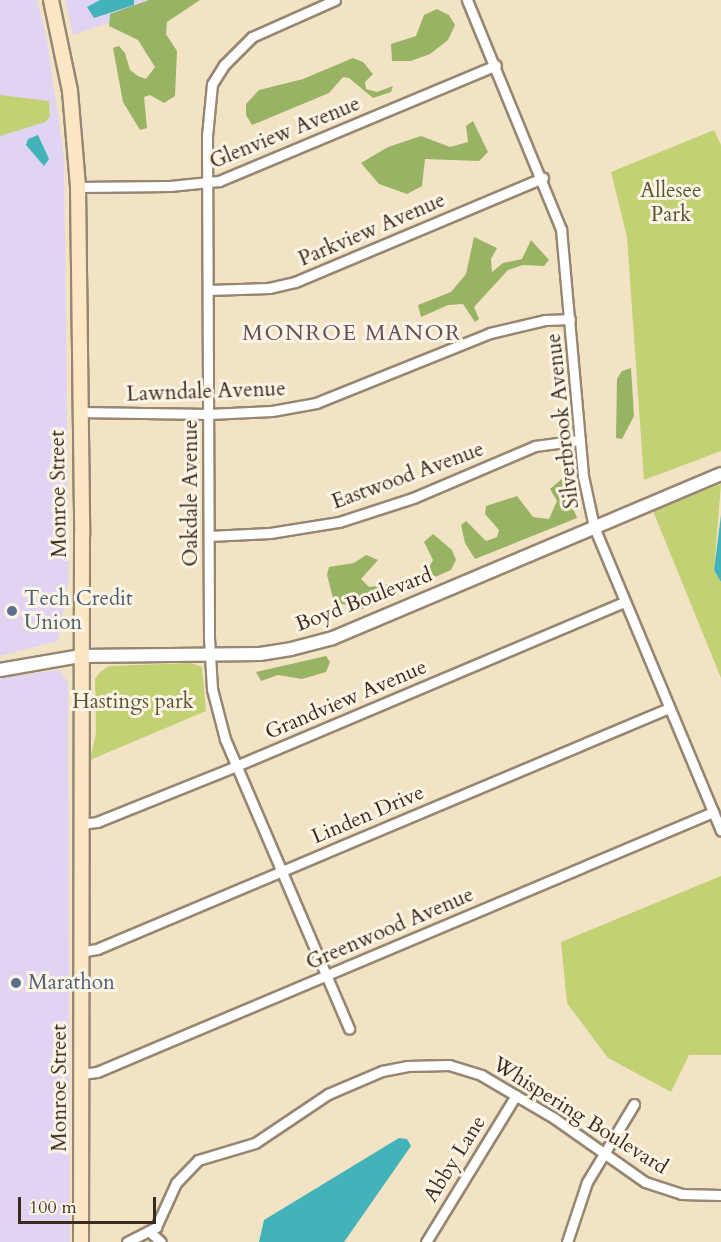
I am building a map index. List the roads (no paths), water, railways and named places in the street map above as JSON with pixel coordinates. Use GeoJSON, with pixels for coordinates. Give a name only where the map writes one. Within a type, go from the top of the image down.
{"type":"FeatureCollection","features":[{"type":"Feature","properties":{"kind":"main road","name":"Monroe Street"},"geometry":{"type":"LineString","coordinates":[[51,0],[70,91],[78,187],[81,1242]]}},
{"type":"Feature","properties":{"kind":"street","name":"Oakdale Avenue"},"geometry":{"type":"LineString","coordinates":[[335,0],[264,30],[224,64],[212,84],[207,109],[209,536],[211,655],[216,713],[236,766],[349,1029]]}},
{"type":"Feature","properties":{"kind":"street","name":"Silverbrook Avenue"},"geometry":{"type":"LineString","coordinates":[[468,0],[543,178],[561,229],[580,440],[594,527],[721,831]]}},
{"type":"Feature","properties":{"kind":"street","name":"Glenview Avenue"},"geometry":{"type":"LineString","coordinates":[[78,187],[208,183],[232,176],[496,65]]}},
{"type":"Feature","properties":{"kind":"street","name":"Parkview Avenue"},"geometry":{"type":"LineString","coordinates":[[209,290],[269,288],[295,282],[543,178]]}},
{"type":"Feature","properties":{"kind":"street","name":"Lawndale Avenue"},"geometry":{"type":"LineString","coordinates":[[79,412],[209,414],[272,411],[316,403],[490,333],[546,320],[570,319]]}},
{"type":"Feature","properties":{"kind":"street","name":"Eastwood Avenue"},"geometry":{"type":"LineString","coordinates":[[209,536],[270,533],[339,522],[413,498],[536,446],[580,440]]}},
{"type":"Feature","properties":{"kind":"street","name":"Boyd Boulevard"},"geometry":{"type":"LineString","coordinates":[[0,670],[80,656],[260,654],[333,638],[721,474]]}},
{"type":"Feature","properties":{"kind":"street","name":"Grandview Avenue"},"geometry":{"type":"LineString","coordinates":[[79,824],[97,822],[236,766],[624,602]]}},
{"type":"Feature","properties":{"kind":"street","name":"Linden Drive"},"geometry":{"type":"LineString","coordinates":[[80,952],[97,949],[669,708]]}},
{"type":"Feature","properties":{"kind":"street","name":"Greenwood Avenue"},"geometry":{"type":"LineString","coordinates":[[81,1074],[97,1072],[713,812]]}},
{"type":"Feature","properties":{"kind":"street","name":"Whispering Boulevard"},"geometry":{"type":"LineString","coordinates":[[127,1242],[149,1232],[164,1214],[180,1176],[198,1160],[255,1143],[328,1094],[382,1071],[449,1065],[481,1075],[516,1095],[603,1154],[664,1190],[692,1196],[721,1195]]}},
{"type":"Feature","properties":{"kind":"street","name":"Abby Lane"},"geometry":{"type":"LineString","coordinates":[[426,1242],[516,1095]]}},
{"type":"Feature","properties":{"kind":"street"},"geometry":{"type":"LineString","coordinates":[[567,1242],[576,1207],[603,1154],[634,1104]]}},
{"type":"Feature","properties":{"kind":"street"},"geometry":{"type":"LineString","coordinates":[[149,1232],[161,1242]]}},
{"type":"Feature","properties":{"kind":"water"},"geometry":{"type":"Polygon","coordinates":[[[100,0],[134,0],[134,5],[94,18],[87,7],[100,0]]]}},
{"type":"Feature","properties":{"kind":"water"},"geometry":{"type":"Polygon","coordinates":[[[38,135],[49,159],[44,166],[26,145],[28,139],[38,135]]]}},
{"type":"Feature","properties":{"kind":"water"},"geometry":{"type":"Polygon","coordinates":[[[721,515],[721,582],[714,570],[721,515]]]}},
{"type":"Feature","properties":{"kind":"water"},"geometry":{"type":"Polygon","coordinates":[[[399,1138],[407,1139],[411,1146],[344,1242],[259,1242],[264,1220],[399,1138]]]}},
{"type":"Feature","properties":{"kind":"place","name":"Tech Credit Union"},"geometry":{"type":"Point","coordinates":[12,611]}},
{"type":"Feature","properties":{"kind":"place","name":"Marathon"},"geometry":{"type":"Point","coordinates":[16,983]}},
{"type":"Feature","properties":{"kind":"district","name":"MONROE MANOR"},"geometry":{"type":"Point","coordinates":[352,334]}},
{"type":"Feature","properties":{"kind":"park label","name":"Allesee Park"},"geometry":{"type":"Point","coordinates":[671,203]}},
{"type":"Feature","properties":{"kind":"park label","name":"Hastings park"},"geometry":{"type":"Point","coordinates":[133,702]}}]}
